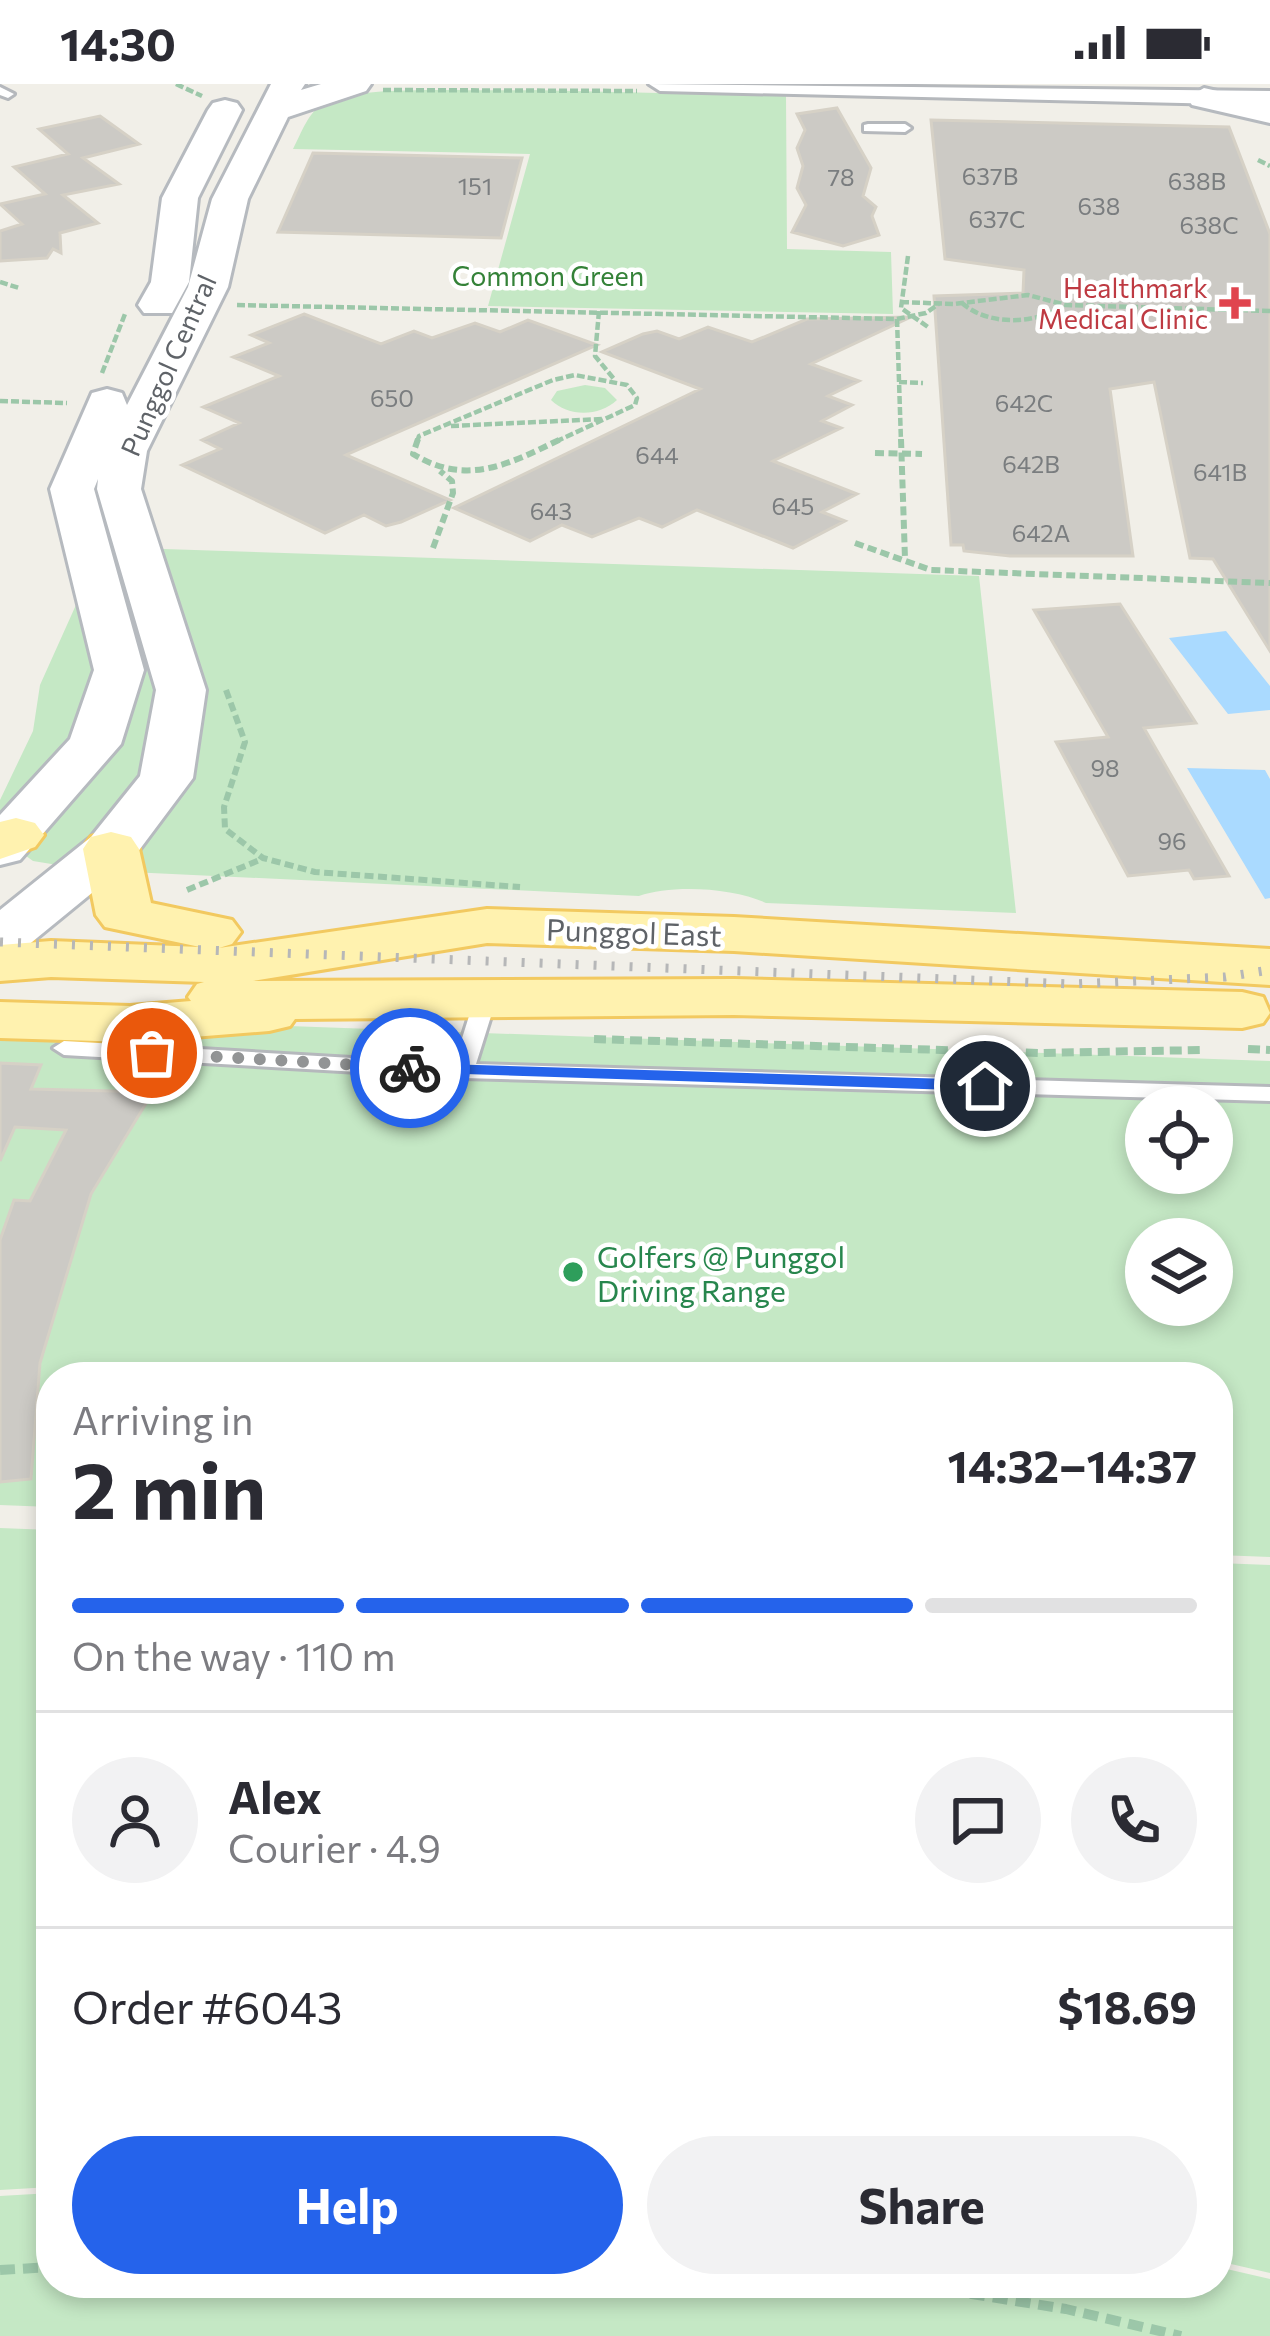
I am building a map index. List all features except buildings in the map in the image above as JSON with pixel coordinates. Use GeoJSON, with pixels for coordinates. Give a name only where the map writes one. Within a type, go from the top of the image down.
{"type":"FeatureCollection","features":[{"type":"Feature","properties":{"kind":"main road"},"geometry":{"type":"LineString","coordinates":[[246,95],[359,87]]}},
{"type":"Feature","properties":{"kind":"main road"},"geometry":{"type":"LineString","coordinates":[[1219,89],[1270,113]]}},
{"type":"Feature","properties":{"kind":"main road","name":"Punggol Central"},"geometry":{"type":"LineString","coordinates":[[5,842],[95,744],[119,670],[72,490],[102,412],[170,282],[180,198],[246,95]]}},
{"type":"Feature","properties":{"kind":"main road","name":"Punggol Central"},"geometry":{"type":"LineString","coordinates":[[0,939],[111,849],[166,778],[181,690],[119,489],[125,451],[208,287],[230,199],[246,95]]}},
{"type":"Feature","properties":{"kind":"main road"},"geometry":{"type":"LineString","coordinates":[[111,849],[125,915],[185,931],[377,943]]}},
{"type":"Feature","properties":{"kind":"main road","name":"Punggol East"},"geometry":{"type":"LineString","coordinates":[[0,963],[51,958],[236,966],[487,926],[734,934],[1270,968]]}},
{"type":"Feature","properties":{"kind":"main road"},"geometry":{"type":"LineString","coordinates":[[734,934],[784,948],[808,959],[817,969],[816,978],[805,988],[734,997]]}},
{"type":"Feature","properties":{"kind":"main road"},"geometry":{"type":"LineString","coordinates":[[236,966],[458,975],[481,981],[486,997]]}},
{"type":"Feature","properties":{"kind":"main road"},"geometry":{"type":"LineString","coordinates":[[0,990],[320,1002],[734,997],[1249,1030]]}},
{"type":"Feature","properties":{"kind":"main road"},"geometry":{"type":"LineString","coordinates":[[0,1020],[130,1024],[245,1018],[320,1002]]}},
{"type":"Feature","properties":{"kind":"street"},"geometry":{"type":"LineString","coordinates":[[661,84],[1270,87]]}},
{"type":"Feature","properties":{"kind":"street"},"geometry":{"type":"LineString","coordinates":[[1130,84],[1219,89],[1270,98]]}},
{"type":"Feature","properties":{"kind":"lane"},"geometry":{"type":"LineString","coordinates":[[868,128],[905,128]]}},
{"type":"Feature","properties":{"kind":"lane"},"geometry":{"type":"LineString","coordinates":[[463,1072],[486,997]]}},
{"type":"Feature","properties":{"kind":"lane"},"geometry":{"type":"LineString","coordinates":[[64,1048],[463,1072],[1270,1094]]}},
{"type":"Feature","properties":{"kind":"path"},"geometry":{"type":"LineString","coordinates":[[359,87],[470,92]]}},
{"type":"Feature","properties":{"kind":"path"},"geometry":{"type":"LineString","coordinates":[[1258,160],[1270,166]]}},
{"type":"Feature","properties":{"kind":"path"},"geometry":{"type":"LineString","coordinates":[[908,256],[901,308],[928,327]]}},
{"type":"Feature","properties":{"kind":"path"},"geometry":{"type":"LineString","coordinates":[[0,281],[19,288]]}},
{"type":"Feature","properties":{"kind":"path"},"geometry":{"type":"LineString","coordinates":[[901,302],[962,303],[988,296],[1040,296],[1066,305],[1270,311]]}},
{"type":"Feature","properties":{"kind":"path"},"geometry":{"type":"LineString","coordinates":[[232,305],[274,302],[896,319],[940,303]]}},
{"type":"Feature","properties":{"kind":"path"},"geometry":{"type":"LineString","coordinates":[[962,303],[968,312],[987,317],[1046,316],[1066,305]]}},
{"type":"Feature","properties":{"kind":"path"},"geometry":{"type":"LineString","coordinates":[[599,311],[594,362],[615,380]]}},
{"type":"Feature","properties":{"kind":"path"},"geometry":{"type":"LineString","coordinates":[[896,319],[905,560]]}},
{"type":"Feature","properties":{"kind":"path"},"geometry":{"type":"LineString","coordinates":[[433,548],[453,493],[452,482],[413,454],[419,436],[553,380],[575,376],[615,380],[638,398],[628,412],[497,469],[439,470]]}},
{"type":"Feature","properties":{"kind":"path"},"geometry":{"type":"LineString","coordinates":[[899,382],[923,383]]}},
{"type":"Feature","properties":{"kind":"path"},"geometry":{"type":"LineString","coordinates":[[0,401],[84,404]]}},
{"type":"Feature","properties":{"kind":"path"},"geometry":{"type":"LineString","coordinates":[[438,428],[616,417]]}},
{"type":"Feature","properties":{"kind":"path"},"geometry":{"type":"LineString","coordinates":[[875,453],[922,454]]}},
{"type":"Feature","properties":{"kind":"path"},"geometry":{"type":"LineString","coordinates":[[855,544],[931,570],[1270,584]]}},
{"type":"Feature","properties":{"kind":"path"},"geometry":{"type":"LineString","coordinates":[[221,679],[245,742],[224,807],[225,829],[263,858],[315,872],[536,889]]}},
{"type":"Feature","properties":{"kind":"path"},"geometry":{"type":"LineString","coordinates":[[1249,1030],[1270,1050]]}},
{"type":"Feature","properties":{"kind":"path"},"geometry":{"type":"LineString","coordinates":[[585,1038],[1038,1053],[1207,1049]]}},
{"type":"Feature","properties":{"kind":"path"},"geometry":{"type":"LineString","coordinates":[[0,2270],[36,2268]]}},
{"type":"Feature","properties":{"kind":"path"},"geometry":{"type":"LineString","coordinates":[[1000,2298],[1066,2308],[1181,2336]]}},
{"type":"Feature","properties":{"kind":"green space","name":"Common Green"},"geometry":{"type":"Polygon","coordinates":[[[531,90],[786,96],[787,249],[891,252],[893,314],[488,306],[530,154],[293,149],[314,111],[342,96],[531,90]]]}},
{"type":"Feature","properties":{"kind":"green space"},"geometry":{"type":"Polygon","coordinates":[[[585,385],[605,388],[617,400],[584,413],[566,410],[551,400],[557,391],[585,385]]]}},
{"type":"Feature","properties":{"kind":"green space"},"geometry":{"type":"Polygon","coordinates":[[[102,547],[979,576],[1016,913],[766,903],[703,889],[639,896],[88,870],[33,861],[0,837],[0,800],[33,731],[40,685],[102,547]]]}},
{"type":"Feature","properties":{"kind":"green space","name":"Golfers @ Punggol Driving Range"},"geometry":{"type":"Polygon","coordinates":[[[8,1016],[1270,1061],[1270,1557],[1233,1556],[1233,1362],[36,1362],[36,1506],[0,1505],[0,1019],[8,1016]]]}},
{"type":"Feature","properties":{"kind":"green space"},"geometry":{"type":"Polygon","coordinates":[[[0,1528],[36,1529],[36,2188],[0,2190],[0,1528]]]}},
{"type":"Feature","properties":{"kind":"green space"},"geometry":{"type":"Polygon","coordinates":[[[1233,1564],[1270,1565],[1270,2273],[1233,2264],[1233,1564]]]}},
{"type":"Feature","properties":{"kind":"green space"},"geometry":{"type":"Polygon","coordinates":[[[36,2194],[36,2298],[1233,2298],[1233,2270],[1270,2279],[1270,2336],[0,2336],[0,2196],[36,2194]]]}},
{"type":"Feature","properties":{"kind":"water"},"geometry":{"type":"Polygon","coordinates":[[[1226,631],[1270,686],[1270,710],[1228,714],[1169,638],[1226,631]]]}},
{"type":"Feature","properties":{"kind":"water"},"geometry":{"type":"Polygon","coordinates":[[[1187,768],[1265,770],[1270,779],[1270,898],[1265,899],[1187,768]]]}},
{"type":"Feature","properties":{"kind":"railway"},"geometry":{"type":"LineString","coordinates":[[0,942],[1073,984],[1225,977],[1270,970]]}},
{"type":"Feature","properties":{"kind":"way so far"},"geometry":{"type":"LineString","coordinates":[[152,1053],[410,1068]]}},
{"type":"Feature","properties":{"kind":"place","name":"Healthmark Medical Clinic"},"geometry":{"type":"Point","coordinates":[1235,303]}},
{"type":"Feature","properties":{"kind":"place","name":"Golfers @ Punggol Driving Range"},"geometry":{"type":"Point","coordinates":[573,1272]}},
{"type":"Feature","properties":{"kind":"route"},"geometry":{"type":"LineString","coordinates":[[410,1068],[985,1086]]}}]}
